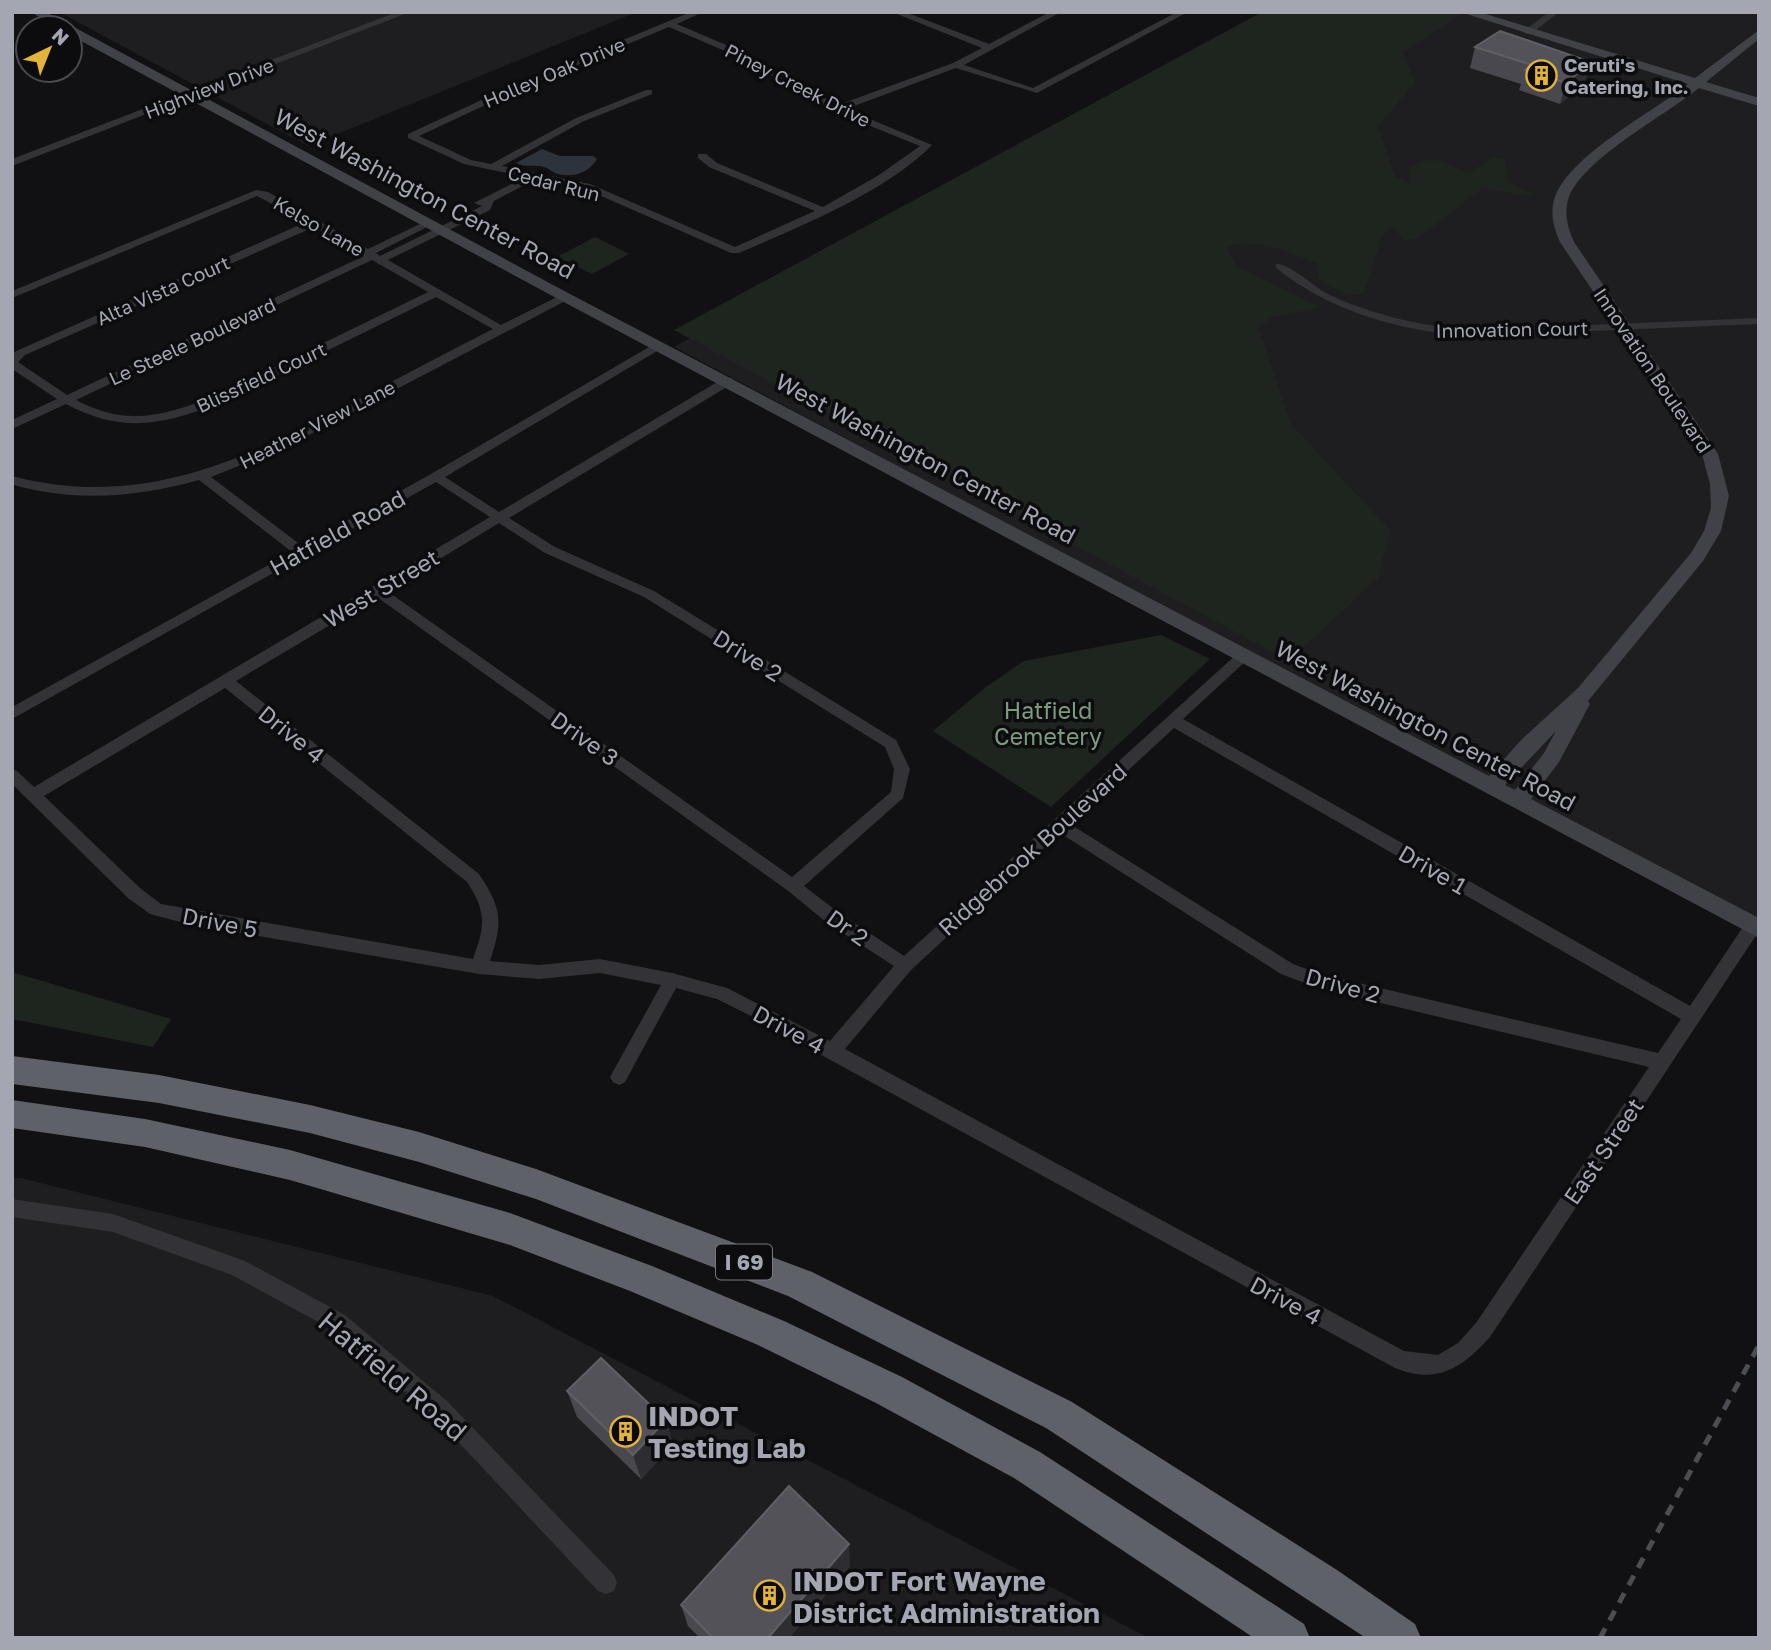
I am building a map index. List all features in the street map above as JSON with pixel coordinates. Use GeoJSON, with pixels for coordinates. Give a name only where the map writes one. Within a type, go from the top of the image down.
{"type":"FeatureCollection","features":[{"type":"Feature","properties":{"kind":"highway","name":"I 69"},"geometry":{"type":"LineString","coordinates":[[12,1070],[159,1089],[310,1119],[419,1147],[549,1188],[800,1284],[1059,1415],[1312,1577],[1401,1638]]}},
{"type":"Feature","properties":{"kind":"highway","name":"I 69"},"geometry":{"type":"LineString","coordinates":[[12,1114],[145,1133],[303,1169],[510,1229],[640,1278],[771,1333],[889,1390],[1027,1465],[1290,1638]]}},
{"type":"Feature","properties":{"kind":"main road"},"geometry":{"type":"LineString","coordinates":[[1466,12],[1759,102]]}},
{"type":"Feature","properties":{"kind":"main road","name":"Innovation Boulevard"},"geometry":{"type":"LineString","coordinates":[[1636,126],[1656,100],[1755,19]]}},
{"type":"Feature","properties":{"kind":"main road","name":"Innovation Boulevard"},"geometry":{"type":"LineString","coordinates":[[1491,787],[1530,744],[1585,693],[1697,557],[1713,534],[1721,511],[1721,490],[1710,454],[1567,242],[1558,216],[1566,188],[1578,174],[1636,126],[1670,105],[1759,33]]}},
{"type":"Feature","properties":{"kind":"main road","name":"West Washington Center Road"},"geometry":{"type":"LineString","coordinates":[[84,38],[1756,928]]}},
{"type":"Feature","properties":{"kind":"main road","name":"Innovation Boulevard"},"geometry":{"type":"LineString","coordinates":[[1518,801],[1552,757],[1585,693]]}},
{"type":"Feature","properties":{"kind":"street","name":"Highview Drive"},"geometry":{"type":"LineString","coordinates":[[12,163],[406,12]]}},
{"type":"Feature","properties":{"kind":"street","name":"Holley Oak Drive"},"geometry":{"type":"LineString","coordinates":[[411,136],[519,86],[699,12]]}},
{"type":"Feature","properties":{"kind":"street"},"geometry":{"type":"LineString","coordinates":[[896,12],[989,47]]}},
{"type":"Feature","properties":{"kind":"street"},"geometry":{"type":"LineString","coordinates":[[836,108],[956,65],[1057,12]]}},
{"type":"Feature","properties":{"kind":"street"},"geometry":{"type":"LineString","coordinates":[[956,65],[1034,91],[1184,12]]}},
{"type":"Feature","properties":{"kind":"street"},"geometry":{"type":"LineString","coordinates":[[1528,32],[1555,12]]}},
{"type":"Feature","properties":{"kind":"street","name":"Piney Creek Drive"},"geometry":{"type":"LineString","coordinates":[[669,24],[742,55],[836,108],[927,145],[903,165],[822,210]]}},
{"type":"Feature","properties":{"kind":"street"},"geometry":{"type":"LineString","coordinates":[[492,167],[579,120],[649,93]]}},
{"type":"Feature","properties":{"kind":"street","name":"Cedar Run"},"geometry":{"type":"LineString","coordinates":[[411,136],[468,162],[586,186],[735,251],[822,210]]}},
{"type":"Feature","properties":{"kind":"street"},"geometry":{"type":"LineString","coordinates":[[702,156],[713,165],[822,210]]}},
{"type":"Feature","properties":{"kind":"street","name":"Le Steele Boulevard"},"geometry":{"type":"LineString","coordinates":[[12,425],[435,226],[486,208],[489,201],[533,176]]}},
{"type":"Feature","properties":{"kind":"street","name":"Kelso Lane"},"geometry":{"type":"LineString","coordinates":[[12,295],[247,195],[264,194],[501,329]]}},
{"type":"Feature","properties":{"kind":"street","name":"Alta Vista Court"},"geometry":{"type":"LineString","coordinates":[[12,358],[314,223]]}},
{"type":"Feature","properties":{"kind":"street","name":"Innovation Court"},"geometry":{"type":"LineString","coordinates":[[1280,266],[1295,280],[1314,290],[1373,315],[1427,330],[1467,333],[1759,321]]}},
{"type":"Feature","properties":{"kind":"street","name":"Blissfield Court"},"geometry":{"type":"LineString","coordinates":[[12,358],[12,363],[85,412],[111,420],[139,421],[194,410],[437,292]]}},
{"type":"Feature","properties":{"kind":"street","name":"Heather View Lane"},"geometry":{"type":"LineString","coordinates":[[12,480],[63,492],[127,492],[203,477],[264,454],[565,296]]}},
{"type":"Feature","properties":{"kind":"street","name":"Hatfield Road"},"geometry":{"type":"LineString","coordinates":[[12,714],[436,477],[660,345]]}},
{"type":"Feature","properties":{"kind":"street","name":"West Street"},"geometry":{"type":"LineString","coordinates":[[34,795],[728,381]]}},
{"type":"Feature","properties":{"kind":"street"},"geometry":{"type":"LineString","coordinates":[[203,477],[301,552]]}},
{"type":"Feature","properties":{"kind":"street","name":"Drive 2"},"geometry":{"type":"LineString","coordinates":[[436,477],[550,550],[649,594],[891,744],[902,769],[898,794],[793,886]]}},
{"type":"Feature","properties":{"kind":"street","name":"Drive 3"},"geometry":{"type":"LineString","coordinates":[[378,591],[793,886]]}},
{"type":"Feature","properties":{"kind":"street","name":"Ridgebrook Boulevard"},"geometry":{"type":"LineString","coordinates":[[831,1052],[905,965],[1243,656]]}},
{"type":"Feature","properties":{"kind":"street","name":"Drive 4"},"geometry":{"type":"LineString","coordinates":[[226,681],[473,878],[489,900],[494,927],[479,967],[539,972],[600,965],[720,993],[793,1029],[1402,1361],[1440,1365]]}},
{"type":"Feature","properties":{"kind":"street","name":"Drive 1"},"geometry":{"type":"LineString","coordinates":[[1174,721],[1693,1017]]}},
{"type":"Feature","properties":{"kind":"street","name":"Drive 5"},"geometry":{"type":"LineString","coordinates":[[12,775],[134,894],[156,909],[188,917],[479,967]]}},
{"type":"Feature","properties":{"kind":"street","name":"Drive 2"},"geometry":{"type":"LineString","coordinates":[[1059,825],[1287,969],[1318,981],[1662,1062]]}},
{"type":"Feature","properties":{"kind":"street","name":"Dr 2"},"geometry":{"type":"LineString","coordinates":[[793,886],[832,917],[905,965]]}},
{"type":"Feature","properties":{"kind":"street","name":"East Street"},"geometry":{"type":"LineString","coordinates":[[1440,1365],[1465,1350],[1483,1330],[1662,1062],[1756,928]]}},
{"type":"Feature","properties":{"kind":"street"},"geometry":{"type":"LineString","coordinates":[[619,1077],[672,980]]}},
{"type":"Feature","properties":{"kind":"street","name":"Hatfield Road"},"geometry":{"type":"LineString","coordinates":[[12,1208],[113,1223],[238,1268],[338,1322],[441,1409],[606,1583]]}},
{"type":"Feature","properties":{"kind":"shaded area"},"geometry":{"type":"Polygon","coordinates":[[[59,12],[637,12],[308,146],[84,25],[84,14],[59,12]]]}},
{"type":"Feature","properties":{"kind":"shaded area"},"geometry":{"type":"Polygon","coordinates":[[[1277,12],[1759,12],[1759,924],[674,347],[1277,12]]]}},
{"type":"Feature","properties":{"kind":"shaded area"},"geometry":{"type":"Polygon","coordinates":[[[542,149],[560,156],[593,156],[597,159],[586,171],[570,175],[556,173],[544,167],[516,163],[542,149]]]}},
{"type":"Feature","properties":{"kind":"shaded area"},"geometry":{"type":"Polygon","coordinates":[[[12,1178],[21,1178],[493,1296],[1149,1638],[12,1638],[12,1178]]]}},
{"type":"Feature","properties":{"kind":"green space"},"geometry":{"type":"Polygon","coordinates":[[[1262,12],[1451,12],[1460,15],[1403,52],[1415,83],[1378,126],[1395,177],[1411,183],[1409,168],[1426,160],[1440,161],[1470,172],[1493,157],[1505,159],[1508,182],[1532,193],[1526,196],[1483,188],[1418,238],[1404,241],[1392,226],[1382,235],[1364,294],[1346,293],[1329,286],[1319,279],[1317,263],[1284,251],[1248,244],[1227,248],[1236,266],[1321,307],[1273,317],[1258,327],[1291,424],[1390,530],[1378,578],[1289,661],[674,330],[1262,12]]]}},
{"type":"Feature","properties":{"kind":"green space"},"geometry":{"type":"Polygon","coordinates":[[[595,237],[629,254],[592,274],[557,257],[595,237]]]}},
{"type":"Feature","properties":{"kind":"green space","name":"Hatfield Cemetery"},"geometry":{"type":"Polygon","coordinates":[[[1161,635],[1210,659],[1051,807],[933,731],[986,687],[1024,661],[1161,635]]]}},
{"type":"Feature","properties":{"kind":"green space"},"geometry":{"type":"Polygon","coordinates":[[[12,972],[171,1019],[153,1047],[12,1019],[12,972]]]}},
{"type":"Feature","properties":{"kind":"building"},"geometry":{"type":"Polygon","coordinates":[[[1500,31],[1591,62],[1566,83],[1525,70],[1532,65],[1475,47],[1500,31]]]}},
{"type":"Feature","properties":{"kind":"building"},"geometry":{"type":"Polygon","coordinates":[[[601,1358],[666,1420],[633,1455],[567,1391],[601,1358]]]}},
{"type":"Feature","properties":{"kind":"building","name":"INDOT Fort Wayne District Administration"},"geometry":{"type":"Polygon","coordinates":[[[789,1486],[849,1544],[768,1638],[713,1638],[681,1605],[789,1486]]]}},
{"type":"Feature","properties":{"kind":"railway"},"geometry":{"type":"LineString","coordinates":[[1600,1638],[1759,1345]]}},
{"type":"Feature","properties":{"kind":"place","name":"Ceruti's Catering, Inc."},"geometry":{"type":"Point","coordinates":[1541,75]}},
{"type":"Feature","properties":{"kind":"place","name":"INDOT Testing Lab"},"geometry":{"type":"Point","coordinates":[625,1431]}},
{"type":"Feature","properties":{"kind":"place","name":"INDOT Fort Wayne District Administration"},"geometry":{"type":"Point","coordinates":[770,1596]}}]}
